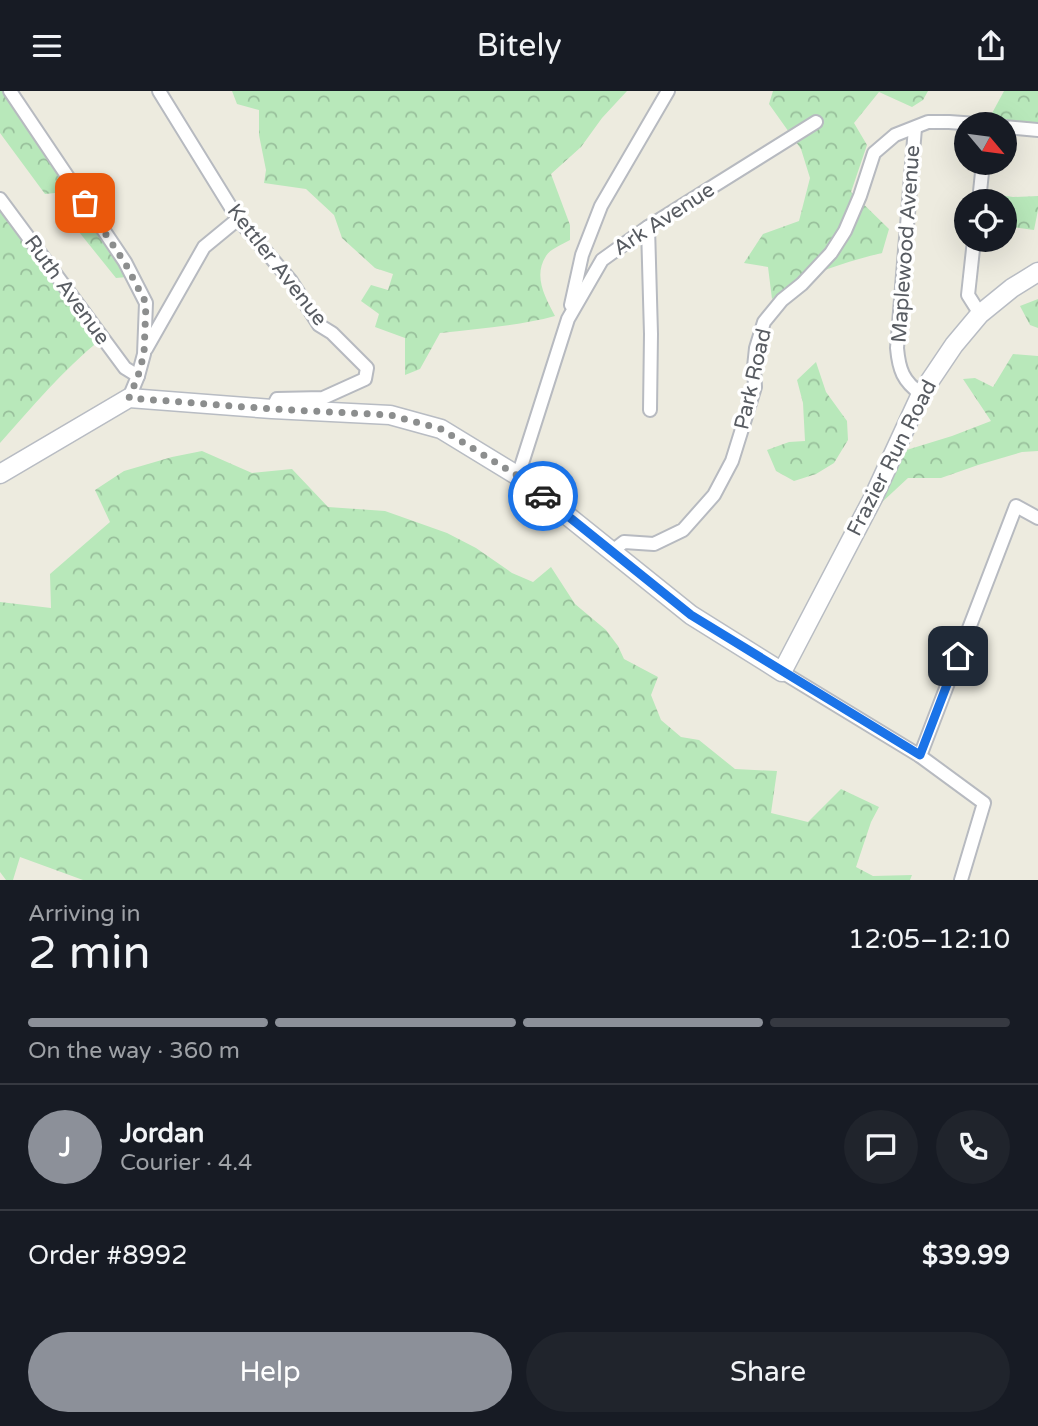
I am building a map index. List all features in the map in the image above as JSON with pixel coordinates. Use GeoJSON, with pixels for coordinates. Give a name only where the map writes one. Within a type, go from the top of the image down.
{"type":"FeatureCollection","features":[{"type":"Feature","properties":{"kind":"street"},"geometry":{"type":"LineString","coordinates":[[10,91],[125,263],[146,303],[144,354],[129,398]]}},
{"type":"Feature","properties":{"kind":"street","name":"Kettler Avenue"},"geometry":{"type":"LineString","coordinates":[[159,91],[238,219],[290,281],[320,325],[332,333],[367,368],[365,379],[323,398],[276,399],[272,409]]}},
{"type":"Feature","properties":{"kind":"street"},"geometry":{"type":"LineString","coordinates":[[568,319],[582,255],[601,206],[667,91]]}},
{"type":"Feature","properties":{"kind":"street","name":"Ark Avenue"},"geometry":{"type":"LineString","coordinates":[[518,476],[568,319],[602,260],[648,227],[816,122]]}},
{"type":"Feature","properties":{"kind":"street","name":"Park Road"},"geometry":{"type":"LineString","coordinates":[[611,552],[624,542],[654,544],[683,530],[714,495],[733,461],[755,387],[756,348],[764,322],[782,300],[802,284],[831,253],[860,196],[874,153],[895,135],[928,122],[954,122]]}},
{"type":"Feature","properties":{"kind":"street","name":"Maplewood Avenue"},"geometry":{"type":"LineString","coordinates":[[915,128],[897,348],[903,375],[908,384],[921,394]]}},
{"type":"Feature","properties":{"kind":"street"},"geometry":{"type":"LineString","coordinates":[[1017,128],[1038,130]]}},
{"type":"Feature","properties":{"kind":"street","name":"Ruth Avenue"},"geometry":{"type":"LineString","coordinates":[[0,199],[125,368],[138,376]]}},
{"type":"Feature","properties":{"kind":"street"},"geometry":{"type":"LineString","coordinates":[[144,354],[204,247],[238,219]]}},
{"type":"Feature","properties":{"kind":"street"},"geometry":{"type":"LineString","coordinates":[[648,227],[650,410]]}},
{"type":"Feature","properties":{"kind":"street"},"geometry":{"type":"LineString","coordinates":[[973,252],[968,295],[980,314]]}},
{"type":"Feature","properties":{"kind":"street","name":"Frazier Run Road"},"geometry":{"type":"LineString","coordinates":[[782,671],[873,498],[921,394],[954,345],[980,314],[1012,288],[1038,272]]}},
{"type":"Feature","properties":{"kind":"street"},"geometry":{"type":"LineString","coordinates":[[0,474],[129,398],[390,415],[441,429],[518,476],[691,615],[920,755],[984,803],[961,880]]}},
{"type":"Feature","properties":{"kind":"street"},"geometry":{"type":"LineString","coordinates":[[920,755],[1016,506],[1038,518]]}},
{"type":"Feature","properties":{"kind":"green space"},"geometry":{"type":"Polygon","coordinates":[[[0,91],[4,91],[66,178],[127,277],[116,278],[79,232],[55,193],[45,194],[0,133],[0,91]]]}},
{"type":"Feature","properties":{"kind":"green space"},"geometry":{"type":"Polygon","coordinates":[[[232,91],[627,91],[602,118],[581,147],[551,174],[570,225],[570,240],[548,253],[542,264],[540,279],[555,316],[512,325],[440,333],[420,369],[405,375],[405,338],[375,327],[379,314],[361,301],[371,285],[388,290],[393,274],[375,268],[342,238],[334,215],[306,189],[264,183],[266,170],[259,135],[259,110],[237,104],[232,91]]]}},
{"type":"Feature","properties":{"kind":"green space"},"geometry":{"type":"Polygon","coordinates":[[[773,91],[928,91],[923,100],[912,107],[879,92],[854,123],[867,145],[851,192],[889,229],[882,253],[824,270],[772,299],[768,267],[744,263],[763,234],[799,221],[810,178],[801,149],[769,104],[773,91]]]}},
{"type":"Feature","properties":{"kind":"green space"},"geometry":{"type":"Polygon","coordinates":[[[1004,91],[1038,91],[1038,123],[1017,123],[1017,112],[993,112],[1004,91]]]}},
{"type":"Feature","properties":{"kind":"green space"},"geometry":{"type":"Polygon","coordinates":[[[1038,196],[1034,230],[1017,228],[1017,197],[1038,196]]]}},
{"type":"Feature","properties":{"kind":"green space"},"geometry":{"type":"Polygon","coordinates":[[[0,210],[100,340],[61,376],[0,443],[0,210]]]}},
{"type":"Feature","properties":{"kind":"green space"},"geometry":{"type":"Polygon","coordinates":[[[1038,299],[1038,328],[1030,325],[1020,306],[1038,299]]]}},
{"type":"Feature","properties":{"kind":"green space"},"geometry":{"type":"Polygon","coordinates":[[[1013,354],[1038,356],[1038,451],[1022,452],[941,478],[908,478],[880,504],[900,452],[991,421],[963,379],[975,378],[993,387],[1013,354]]]}},
{"type":"Feature","properties":{"kind":"green space"},"geometry":{"type":"Polygon","coordinates":[[[816,362],[826,392],[847,421],[848,440],[834,463],[816,474],[794,481],[776,471],[767,450],[789,442],[805,441],[803,403],[797,380],[816,362]]]}},
{"type":"Feature","properties":{"kind":"green space"},"geometry":{"type":"Polygon","coordinates":[[[202,451],[252,473],[292,469],[328,507],[385,511],[447,533],[476,548],[512,573],[533,582],[551,567],[575,604],[606,630],[624,659],[658,677],[651,695],[661,720],[681,737],[699,740],[735,769],[777,771],[771,813],[808,822],[841,789],[879,807],[871,822],[856,867],[873,876],[912,875],[910,880],[83,880],[20,857],[13,880],[6,880],[0,872],[0,602],[51,608],[50,574],[110,522],[95,490],[124,471],[202,451]]]}},
{"type":"Feature","properties":{"kind":"way so far"},"geometry":{"type":"LineString","coordinates":[[85,203],[125,263],[146,303],[144,354],[129,398],[390,415],[441,429],[518,476],[543,496]]}},
{"type":"Feature","properties":{"kind":"route"},"geometry":{"type":"LineString","coordinates":[[543,496],[691,615],[920,755],[958,656]]}}]}
